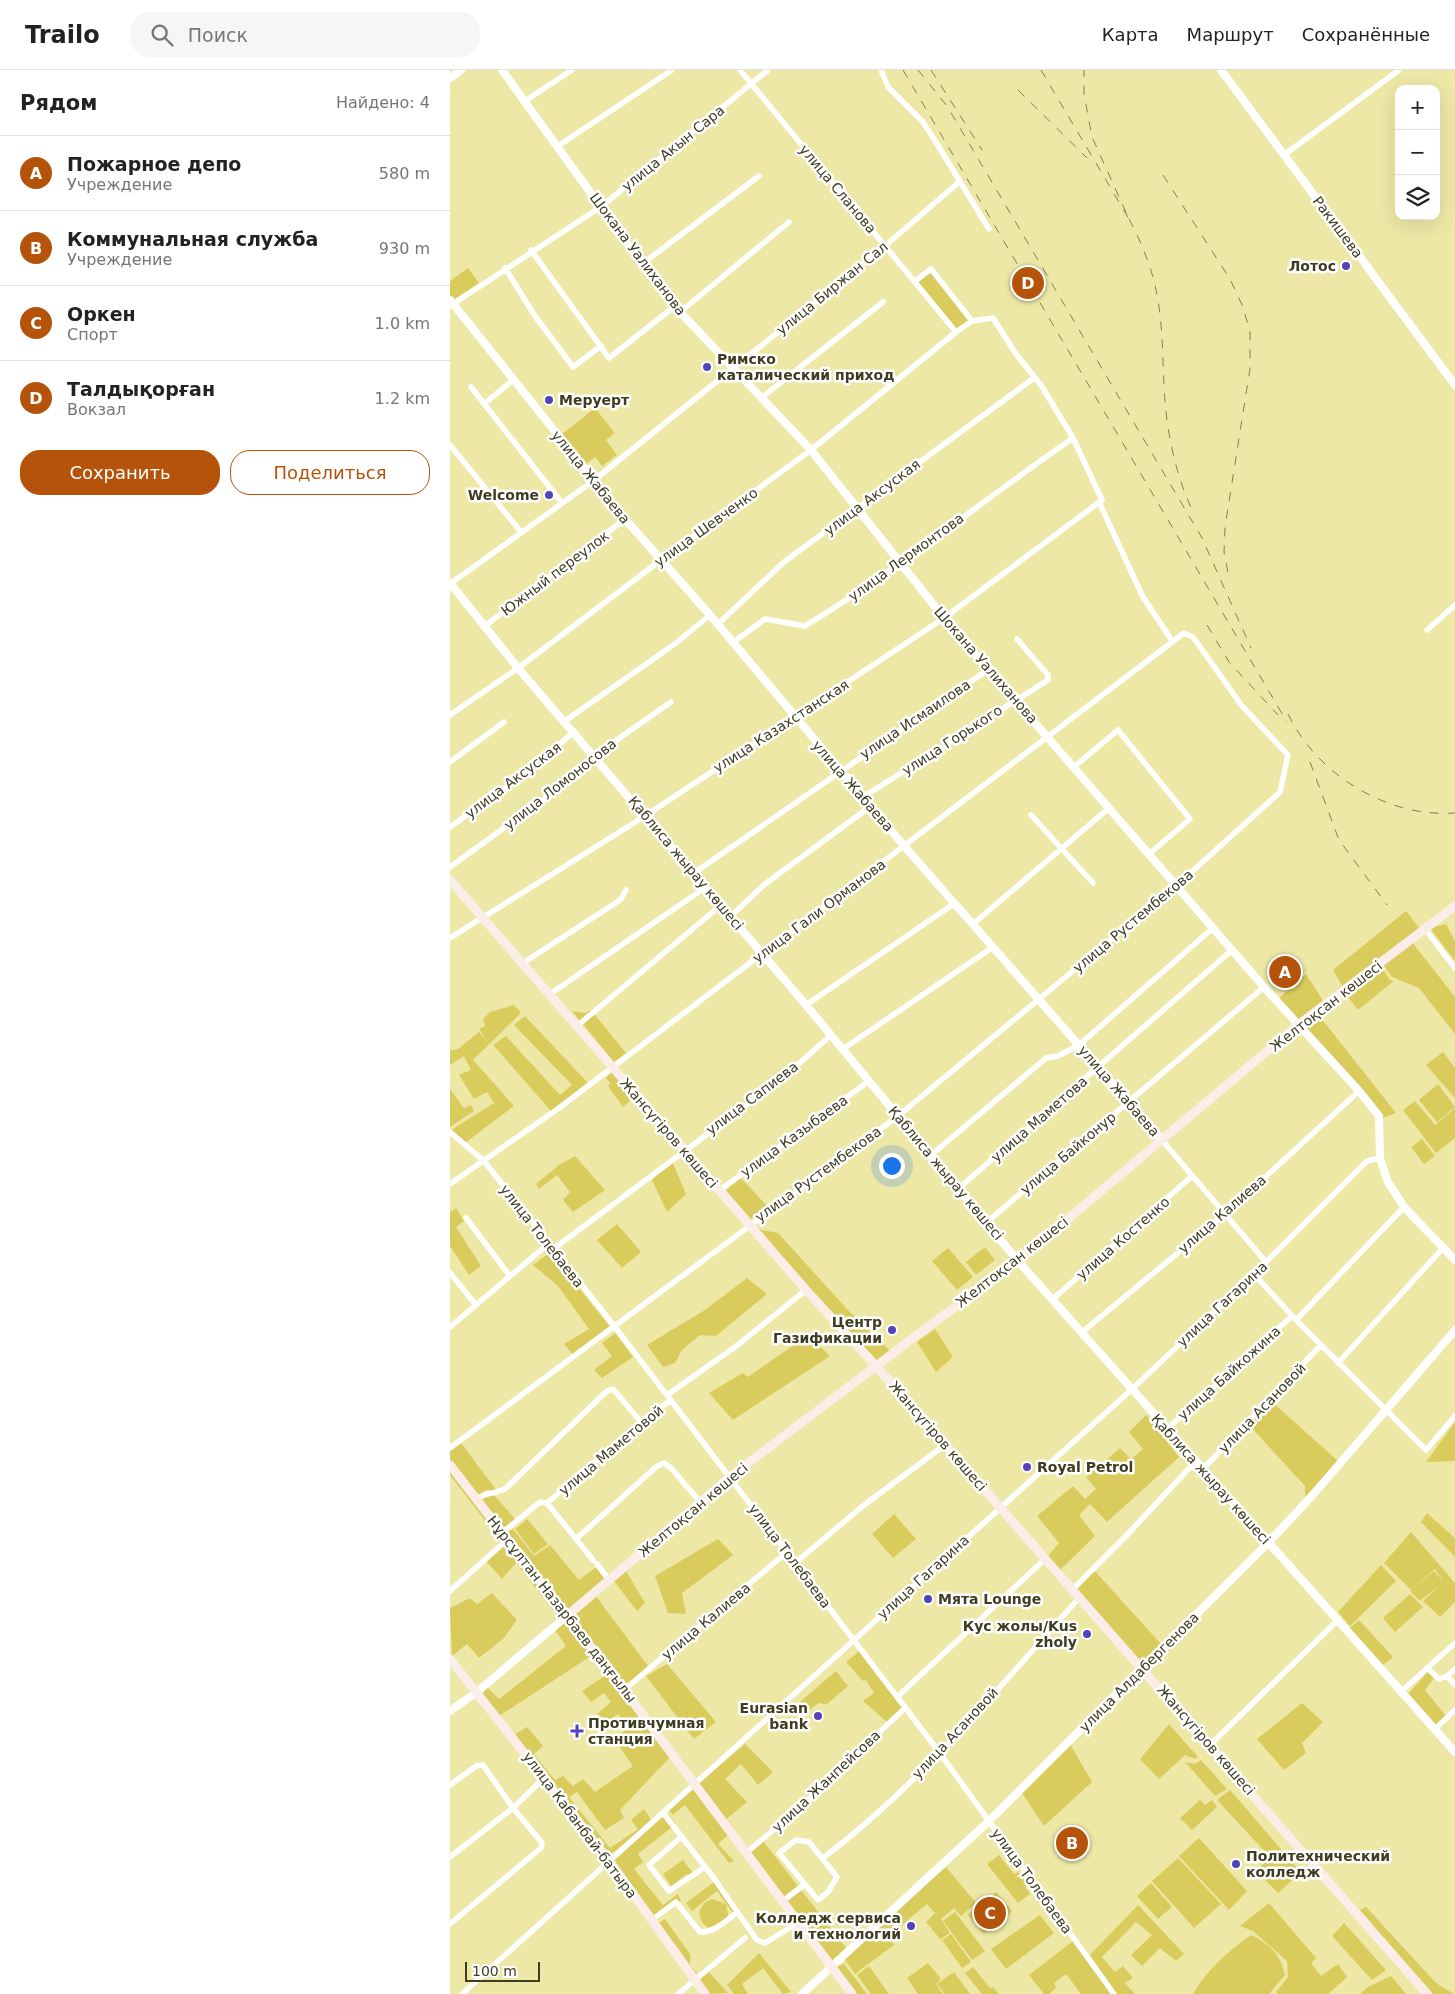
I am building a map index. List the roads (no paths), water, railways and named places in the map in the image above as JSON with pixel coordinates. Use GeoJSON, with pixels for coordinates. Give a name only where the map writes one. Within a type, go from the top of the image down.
{"type":"FeatureCollection","features":[{"type":"Feature","properties":{"kind":"main road","name":"Жансүгіров көшесі"},"geometry":{"type":"LineString","coordinates":[[450,880],[806,1290],[876,1366],[1079,1598],[1142,1667],[1427,1994]]}},
{"type":"Feature","properties":{"kind":"main road","name":"Желтоқсан көшесі"},"geometry":{"type":"LineString","coordinates":[[568,1616],[730,1477],[1018,1261],[1298,1025],[1455,906]]}},
{"type":"Feature","properties":{"kind":"main road","name":"Нұрсұлтан Назарбаев даңғылы"},"geometry":{"type":"LineString","coordinates":[[450,1465],[568,1616],[852,1994]]}},
{"type":"Feature","properties":{"kind":"main road","name":"улица Кабанбай-батыра"},"geometry":{"type":"LineString","coordinates":[[451,1662],[477,1692],[610,1862],[705,1994]]}},
{"type":"Feature","properties":{"kind":"street"},"geometry":{"type":"LineString","coordinates":[[450,78],[461,70]]}},
{"type":"Feature","properties":{"kind":"street","name":"Шокана Уалиханова"},"geometry":{"type":"LineString","coordinates":[[502,70],[602,206],[642,264],[678,309],[811,450],[944,618],[1048,736],[1212,928],[1359,1091],[1379,1116],[1380,1158],[1388,1182],[1404,1207],[1455,1260]]}},
{"type":"Feature","properties":{"kind":"street"},"geometry":{"type":"LineString","coordinates":[[525,101],[572,70]]}},
{"type":"Feature","properties":{"kind":"street"},"geometry":{"type":"LineString","coordinates":[[558,146],[672,70]]}},
{"type":"Feature","properties":{"kind":"street","name":"улица Сланова"},"geometry":{"type":"LineString","coordinates":[[740,70],[956,332]]}},
{"type":"Feature","properties":{"kind":"street","name":"улица Акын Сара"},"geometry":{"type":"LineString","coordinates":[[451,303],[602,206],[768,70]]}},
{"type":"Feature","properties":{"kind":"street"},"geometry":{"type":"LineString","coordinates":[[881,70],[888,87],[927,127],[989,229]]}},
{"type":"Feature","properties":{"kind":"street","name":"Ракишева"},"geometry":{"type":"LineString","coordinates":[[1221,70],[1455,385]]}},
{"type":"Feature","properties":{"kind":"street"},"geometry":{"type":"LineString","coordinates":[[1284,154],[1399,70]]}},
{"type":"Feature","properties":{"kind":"street"},"geometry":{"type":"LineString","coordinates":[[642,264],[760,176]]}},
{"type":"Feature","properties":{"kind":"street","name":"улица Биржан Сал"},"geometry":{"type":"LineString","coordinates":[[450,584],[593,481],[886,246],[959,182]]}},
{"type":"Feature","properties":{"kind":"street"},"geometry":{"type":"LineString","coordinates":[[532,250],[609,358],[678,309],[789,222]]}},
{"type":"Feature","properties":{"kind":"street"},"geometry":{"type":"LineString","coordinates":[[505,268],[535,316],[573,367],[601,346]]}},
{"type":"Feature","properties":{"kind":"street"},"geometry":{"type":"LineString","coordinates":[[915,281],[931,269],[972,322],[993,318],[1034,378],[1041,385],[1073,438],[1143,597],[1173,642]]}},
{"type":"Feature","properties":{"kind":"street"},"geometry":{"type":"LineString","coordinates":[[761,398],[883,302]]}},
{"type":"Feature","properties":{"kind":"street","name":"улица Жабаева"},"geometry":{"type":"LineString","coordinates":[[451,303],[625,520],[710,615],[905,847],[1129,1102],[1266,1262]]}},
{"type":"Feature","properties":{"kind":"street","name":"улица Шевченко"},"geometry":{"type":"LineString","coordinates":[[450,715],[518,668],[660,560],[811,450],[956,332],[972,322]]}},
{"type":"Feature","properties":{"kind":"street","name":"улица Аксуская"},"geometry":{"type":"LineString","coordinates":[[718,625],[784,562],[1034,378]]}},
{"type":"Feature","properties":{"kind":"street"},"geometry":{"type":"LineString","coordinates":[[484,404],[513,380]]}},
{"type":"Feature","properties":{"kind":"street"},"geometry":{"type":"LineString","coordinates":[[470,387],[562,503]]}},
{"type":"Feature","properties":{"kind":"street","name":"улица Лермонтова"},"geometry":{"type":"LineString","coordinates":[[732,642],[765,618],[805,626],[840,605],[1003,486],[1073,438]]}},
{"type":"Feature","properties":{"kind":"street"},"geometry":{"type":"LineString","coordinates":[[450,445],[521,532]]}},
{"type":"Feature","properties":{"kind":"street","name":"улица Казахстанская"},"geometry":{"type":"LineString","coordinates":[[450,938],[645,816],[944,618],[1100,501]]}},
{"type":"Feature","properties":{"kind":"street","name":"Южный переулок"},"geometry":{"type":"LineString","coordinates":[[485,626],[625,520]]}},
{"type":"Feature","properties":{"kind":"street","name":"Қаблиса жырау көшесі"},"geometry":{"type":"LineString","coordinates":[[450,584],[518,668],[763,953],[1018,1261],[1166,1430],[1339,1619],[1455,1752]]}},
{"type":"Feature","properties":{"kind":"street"},"geometry":{"type":"LineString","coordinates":[[1427,630],[1455,606]]}},
{"type":"Feature","properties":{"kind":"street","name":"улица Аксуская"},"geometry":{"type":"LineString","coordinates":[[565,721],[676,643],[710,615]]}},
{"type":"Feature","properties":{"kind":"street","name":"улица Гали Орманова"},"geometry":{"type":"LineString","coordinates":[[450,1184],[612,1068],[1184,633],[1193,636],[1242,706],[1288,755]]}},
{"type":"Feature","properties":{"kind":"street","name":"улица Горького"},"geometry":{"type":"LineString","coordinates":[[863,797],[1048,680],[1048,675],[1017,639]]}},
{"type":"Feature","properties":{"kind":"street","name":"улица Исмаилова"},"geometry":{"type":"LineString","coordinates":[[694,873],[989,668]]}},
{"type":"Feature","properties":{"kind":"street","name":"улица Ломоносова"},"geometry":{"type":"LineString","coordinates":[[450,868],[558,789],[594,756],[671,702]]}},
{"type":"Feature","properties":{"kind":"street"},"geometry":{"type":"LineString","coordinates":[[450,762],[504,722]]}},
{"type":"Feature","properties":{"kind":"street"},"geometry":{"type":"LineString","coordinates":[[1074,767],[1118,730],[1190,819],[1149,854]]}},
{"type":"Feature","properties":{"kind":"street","name":"улица Аксуская"},"geometry":{"type":"LineString","coordinates":[[450,827],[541,762],[574,731]]}},
{"type":"Feature","properties":{"kind":"street","name":"улица Рустембекова"},"geometry":{"type":"LineString","coordinates":[[450,1448],[898,1116],[1176,886],[1280,792],[1288,755]]}},
{"type":"Feature","properties":{"kind":"street"},"geometry":{"type":"LineString","coordinates":[[731,916],[765,884],[871,806]]}},
{"type":"Feature","properties":{"kind":"street"},"geometry":{"type":"LineString","coordinates":[[973,924],[1108,808]]}},
{"type":"Feature","properties":{"kind":"street"},"geometry":{"type":"LineString","coordinates":[[1031,815],[1093,883]]}},
{"type":"Feature","properties":{"kind":"street"},"geometry":{"type":"LineString","coordinates":[[550,994],[706,887]]}},
{"type":"Feature","properties":{"kind":"street"},"geometry":{"type":"LineString","coordinates":[[523,963],[614,904],[621,899],[626,890]]}},
{"type":"Feature","properties":{"kind":"street"},"geometry":{"type":"LineString","coordinates":[[806,1005],[955,903]]}},
{"type":"Feature","properties":{"kind":"street"},"geometry":{"type":"LineString","coordinates":[[576,1026],[721,904]]}},
{"type":"Feature","properties":{"kind":"street"},"geometry":{"type":"LineString","coordinates":[[930,1156],[1046,1058],[1058,1056],[1079,1045],[1212,928]]}},
{"type":"Feature","properties":{"kind":"street"},"geometry":{"type":"LineString","coordinates":[[1425,929],[1455,968]]}},
{"type":"Feature","properties":{"kind":"street"},"geometry":{"type":"LineString","coordinates":[[842,1049],[993,947]]}},
{"type":"Feature","properties":{"kind":"street","name":"улица Маметова"},"geometry":{"type":"LineString","coordinates":[[958,1189],[1232,950]]}},
{"type":"Feature","properties":{"kind":"street","name":"улица Байконур"},"geometry":{"type":"LineString","coordinates":[[987,1222],[1264,987]]}},
{"type":"Feature","properties":{"kind":"street","name":"улица Сапиева"},"geometry":{"type":"LineString","coordinates":[[450,1327],[510,1276],[784,1077],[830,1035]]}},
{"type":"Feature","properties":{"kind":"street","name":"улица Казыбаева"},"geometry":{"type":"LineString","coordinates":[[720,1190],[869,1081]]}},
{"type":"Feature","properties":{"kind":"street","name":"улица Калиева"},"geometry":{"type":"LineString","coordinates":[[1082,1333],[1225,1214],[1359,1091]]}},
{"type":"Feature","properties":{"kind":"street","name":"улица Толебаева"},"geometry":{"type":"LineString","coordinates":[[450,1132],[484,1161],[615,1327],[939,1752],[1114,1994]]}},
{"type":"Feature","properties":{"kind":"street","name":"улица Гагарина"},"geometry":{"type":"LineString","coordinates":[[462,1994],[664,1814],[1131,1390],[1254,1274],[1367,1161],[1380,1158]]}},
{"type":"Feature","properties":{"kind":"street","name":"улица Костенко"},"geometry":{"type":"LineString","coordinates":[[1052,1299],[1192,1176]]}},
{"type":"Feature","properties":{"kind":"street","name":"улица Байкожина"},"geometry":{"type":"LineString","coordinates":[[1166,1430],[1294,1318],[1404,1207]]}},
{"type":"Feature","properties":{"kind":"street"},"geometry":{"type":"LineString","coordinates":[[466,1218],[510,1276]]}},
{"type":"Feature","properties":{"kind":"street"},"geometry":{"type":"LineString","coordinates":[[1338,1363],[1443,1248]]}},
{"type":"Feature","properties":{"kind":"street"},"geometry":{"type":"LineString","coordinates":[[450,1273],[476,1305]]}},
{"type":"Feature","properties":{"kind":"street"},"geometry":{"type":"LineString","coordinates":[[1254,1274],[1294,1318],[1426,1450],[1455,1416]]}},
{"type":"Feature","properties":{"kind":"street","name":"улица Маметовой"},"geometry":{"type":"LineString","coordinates":[[450,1591],[540,1502],[547,1503],[669,1398],[806,1290]]}},
{"type":"Feature","properties":{"kind":"street","name":"улица Алдабергенова"},"geometry":{"type":"LineString","coordinates":[[802,1994],[830,1966],[990,1821],[1269,1542],[1311,1497],[1384,1410],[1455,1330]]}},
{"type":"Feature","properties":{"kind":"street","name":"улица Асановой"},"geometry":{"type":"LineString","coordinates":[[1202,1470],[1321,1345]]}},
{"type":"Feature","properties":{"kind":"street"},"geometry":{"type":"LineString","coordinates":[[477,1499],[483,1495],[496,1494],[506,1488],[607,1392],[613,1389],[641,1422]]}},
{"type":"Feature","properties":{"kind":"street"},"geometry":{"type":"LineString","coordinates":[[795,1563],[864,1505],[945,1446]]}},
{"type":"Feature","properties":{"kind":"street"},"geometry":{"type":"LineString","coordinates":[[1072,1590],[1126,1536],[1195,1462]]}},
{"type":"Feature","properties":{"kind":"street"},"geometry":{"type":"LineString","coordinates":[[576,1538],[656,1467],[664,1463],[671,1468],[701,1502]]}},
{"type":"Feature","properties":{"kind":"street"},"geometry":{"type":"LineString","coordinates":[[547,1503],[609,1580]]}},
{"type":"Feature","properties":{"kind":"street","name":"улица Калиева"},"geometry":{"type":"LineString","coordinates":[[624,1690],[787,1552]]}},
{"type":"Feature","properties":{"kind":"street"},"geometry":{"type":"LineString","coordinates":[[897,1697],[1045,1559]]}},
{"type":"Feature","properties":{"kind":"street","name":"улица Асановой"},"geometry":{"type":"LineString","coordinates":[[823,1858],[865,1827],[939,1752],[1079,1598]]}},
{"type":"Feature","properties":{"kind":"street"},"geometry":{"type":"LineString","coordinates":[[450,1711],[477,1692],[568,1616]]}},
{"type":"Feature","properties":{"kind":"street"},"geometry":{"type":"LineString","coordinates":[[1210,1745],[1339,1619]]}},
{"type":"Feature","properties":{"kind":"street"},"geometry":{"type":"LineString","coordinates":[[1402,1691],[1455,1643]]}},
{"type":"Feature","properties":{"kind":"street"},"geometry":{"type":"LineString","coordinates":[[1427,1668],[1439,1679],[1447,1676],[1455,1669]]}},
{"type":"Feature","properties":{"kind":"street"},"geometry":{"type":"LineString","coordinates":[[1447,1676],[1455,1685]]}},
{"type":"Feature","properties":{"kind":"street","name":"улица Жанпейсова"},"geometry":{"type":"LineString","coordinates":[[746,1853],[803,1805],[905,1708]]}},
{"type":"Feature","properties":{"kind":"street"},"geometry":{"type":"LineString","coordinates":[[1436,1729],[1455,1710]]}},
{"type":"Feature","properties":{"kind":"street"},"geometry":{"type":"LineString","coordinates":[[450,1785],[476,1766],[483,1765],[512,1808],[542,1843],[541,1848],[450,1924]]}},
{"type":"Feature","properties":{"kind":"street"},"geometry":{"type":"LineString","coordinates":[[450,1857],[512,1808],[544,1778]]}},
{"type":"Feature","properties":{"kind":"street"},"geometry":{"type":"LineString","coordinates":[[664,1814],[761,1942],[765,1943],[799,1922]]}},
{"type":"Feature","properties":{"kind":"street"},"geometry":{"type":"LineString","coordinates":[[681,1837],[649,1862],[676,1902],[700,1932],[712,1930],[738,1912]]}},
{"type":"Feature","properties":{"kind":"street"},"geometry":{"type":"LineString","coordinates":[[796,1840],[810,1842],[837,1877],[828,1892],[818,1900],[804,1884],[779,1853],[796,1840]]}},
{"type":"Feature","properties":{"kind":"street"},"geometry":{"type":"LineString","coordinates":[[669,1891],[705,1867]]}},
{"type":"Feature","properties":{"kind":"street"},"geometry":{"type":"LineString","coordinates":[[783,1901],[804,1884]]}},
{"type":"Feature","properties":{"kind":"street"},"geometry":{"type":"LineString","coordinates":[[652,1920],[676,1902]]}},
{"type":"Feature","properties":{"kind":"street"},"geometry":{"type":"LineString","coordinates":[[678,1994],[744,1938]]}},
{"type":"Feature","properties":{"kind":"railway"},"geometry":{"type":"LineString","coordinates":[[903,70],[1287,722]]}},
{"type":"Feature","properties":{"kind":"railway"},"geometry":{"type":"LineString","coordinates":[[918,70],[947,106],[1202,538],[1251,648]]}},
{"type":"Feature","properties":{"kind":"railway"},"geometry":{"type":"LineString","coordinates":[[931,70],[982,150]]}},
{"type":"Feature","properties":{"kind":"railway"},"geometry":{"type":"LineString","coordinates":[[1041,70],[1129,219],[1092,137],[1084,94],[1084,70]]}},
{"type":"Feature","properties":{"kind":"railway"},"geometry":{"type":"LineString","coordinates":[[1018,90],[1087,158]]}},
{"type":"Feature","properties":{"kind":"railway"},"geometry":{"type":"LineString","coordinates":[[1163,175],[1230,279],[1243,307],[1250,332],[1250,369],[1225,527],[1224,552],[1229,578]]}},
{"type":"Feature","properties":{"kind":"railway"},"geometry":{"type":"LineString","coordinates":[[1129,219],[1145,254],[1156,290],[1159,304],[1168,430],[1178,472],[1193,512]]}},
{"type":"Feature","properties":{"kind":"railway"},"geometry":{"type":"LineString","coordinates":[[1207,625],[1229,662],[1278,715]]}},
{"type":"Feature","properties":{"kind":"railway"},"geometry":{"type":"LineString","coordinates":[[1288,714],[1301,736],[1317,756],[1357,788],[1380,800],[1405,808],[1430,813],[1455,813]]}},
{"type":"Feature","properties":{"kind":"railway"},"geometry":{"type":"LineString","coordinates":[[1310,762],[1339,840],[1387,905]]}},
{"type":"Feature","properties":{"kind":"place","name":"Лотос"},"geometry":{"type":"Point","coordinates":[1346,266]}},
{"type":"Feature","properties":{"kind":"place","name":"Талдықорған"},"geometry":{"type":"Point","coordinates":[1028,283]}},
{"type":"Feature","properties":{"kind":"place","name":"Римско каталический приход"},"geometry":{"type":"Point","coordinates":[707,367]}},
{"type":"Feature","properties":{"kind":"place","name":"Меруерт"},"geometry":{"type":"Point","coordinates":[549,400]}},
{"type":"Feature","properties":{"kind":"place","name":"Welcome"},"geometry":{"type":"Point","coordinates":[549,495]}},
{"type":"Feature","properties":{"kind":"place","name":"Пожарное депо"},"geometry":{"type":"Point","coordinates":[1285,972]}},
{"type":"Feature","properties":{"kind":"place","name":"Центр Газификации"},"geometry":{"type":"Point","coordinates":[892,1330]}},
{"type":"Feature","properties":{"kind":"place","name":"Royal Petrol"},"geometry":{"type":"Point","coordinates":[1027,1467]}},
{"type":"Feature","properties":{"kind":"place","name":"Мята Lounge"},"geometry":{"type":"Point","coordinates":[928,1599]}},
{"type":"Feature","properties":{"kind":"place","name":"Кус жолы/Kus zholy"},"geometry":{"type":"Point","coordinates":[1087,1634]}},
{"type":"Feature","properties":{"kind":"place","name":"Eurasian bank"},"geometry":{"type":"Point","coordinates":[818,1716]}},
{"type":"Feature","properties":{"kind":"place","name":"Противчумная станция"},"geometry":{"type":"Point","coordinates":[577,1731]}},
{"type":"Feature","properties":{"kind":"place","name":"Коммунальная служба"},"geometry":{"type":"Point","coordinates":[1072,1843]}},
{"type":"Feature","properties":{"kind":"place","name":"Политехнический колледж"},"geometry":{"type":"Point","coordinates":[1236,1864]}},
{"type":"Feature","properties":{"kind":"place","name":"Оркен"},"geometry":{"type":"Point","coordinates":[990,1913]}},
{"type":"Feature","properties":{"kind":"place","name":"Колледж сервиса и технологий"},"geometry":{"type":"Point","coordinates":[911,1926]}}]}
